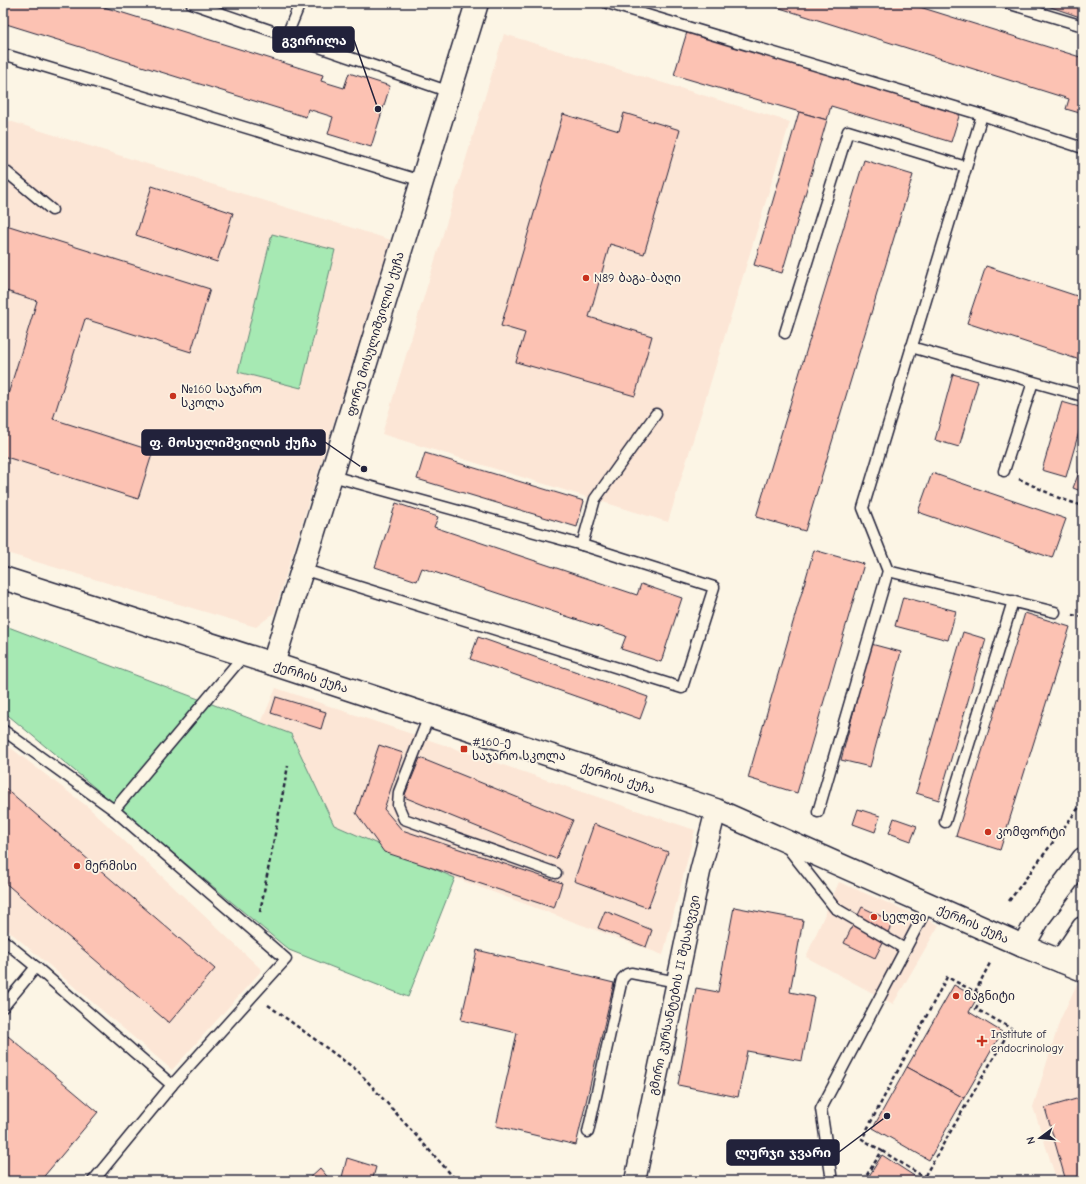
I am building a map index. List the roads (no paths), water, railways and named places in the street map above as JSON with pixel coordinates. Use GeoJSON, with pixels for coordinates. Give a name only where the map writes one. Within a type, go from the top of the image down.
{"type":"FeatureCollection","features":[{"type":"Feature","properties":{"kind":"main road","name":"ფორე მოსულიშვილის ქუჩა"},"geometry":{"type":"LineString","coordinates":[[273,664],[477,3]]}},
{"type":"Feature","properties":{"kind":"main road","name":"ქერჩის ქუჩა"},"geometry":{"type":"LineString","coordinates":[[3,578],[273,664],[716,810],[1023,946],[1083,970]]}},
{"type":"Feature","properties":{"kind":"main road"},"geometry":{"type":"LineString","coordinates":[[1023,946],[1041,915],[1083,859]]}},
{"type":"Feature","properties":{"kind":"main road"},"geometry":{"type":"LineString","coordinates":[[1061,961],[1083,928]]}},
{"type":"Feature","properties":{"kind":"street","name":"გმირი კურსანტების II შესახვევი"},"geometry":{"type":"LineString","coordinates":[[635,1181],[700,872],[716,810]]}},
{"type":"Feature","properties":{"kind":"lane"},"geometry":{"type":"LineString","coordinates":[[191,3],[450,92]]}},
{"type":"Feature","properties":{"kind":"lane"},"geometry":{"type":"LineString","coordinates":[[287,35],[300,3]]}},
{"type":"Feature","properties":{"kind":"lane"},"geometry":{"type":"LineString","coordinates":[[607,3],[982,115],[1083,148]]}},
{"type":"Feature","properties":{"kind":"lane"},"geometry":{"type":"LineString","coordinates":[[1007,3],[1083,26]]}},
{"type":"Feature","properties":{"kind":"lane"},"geometry":{"type":"LineString","coordinates":[[3,54],[422,181]]}},
{"type":"Feature","properties":{"kind":"lane"},"geometry":{"type":"LineString","coordinates":[[818,812],[888,571],[863,508],[982,115]]}},
{"type":"Feature","properties":{"kind":"lane"},"geometry":{"type":"LineString","coordinates":[[785,333],[848,131],[966,168]]}},
{"type":"Feature","properties":{"kind":"lane"},"geometry":{"type":"LineString","coordinates":[[3,169],[52,210]]}},
{"type":"Feature","properties":{"kind":"lane"},"geometry":{"type":"LineString","coordinates":[[911,347],[1083,396]]}},
{"type":"Feature","properties":{"kind":"lane"},"geometry":{"type":"LineString","coordinates":[[1004,471],[1033,382]]}},
{"type":"Feature","properties":{"kind":"lane"},"geometry":{"type":"LineString","coordinates":[[582,545],[595,499],[656,414]]}},
{"type":"Feature","properties":{"kind":"lane"},"geometry":{"type":"LineString","coordinates":[[302,569],[682,688],[714,587],[582,545],[332,476]]}},
{"type":"Feature","properties":{"kind":"lane"},"geometry":{"type":"LineString","coordinates":[[888,571],[1055,612]]}},
{"type":"Feature","properties":{"kind":"lane"},"geometry":{"type":"LineString","coordinates":[[945,822],[1013,602]]}},
{"type":"Feature","properties":{"kind":"lane"},"geometry":{"type":"LineString","coordinates":[[114,810],[244,655]]}},
{"type":"Feature","properties":{"kind":"lane"},"geometry":{"type":"LineString","coordinates":[[429,716],[399,792],[398,805],[404,819],[556,873]]}},
{"type":"Feature","properties":{"kind":"lane"},"geometry":{"type":"LineString","coordinates":[[3,730],[114,810],[286,959],[172,1085],[93,1181]]}},
{"type":"Feature","properties":{"kind":"lane"},"geometry":{"type":"LineString","coordinates":[[781,839],[835,908],[905,949]]}},
{"type":"Feature","properties":{"kind":"lane"},"geometry":{"type":"LineString","coordinates":[[832,1181],[821,1109],[929,904]]}},
{"type":"Feature","properties":{"kind":"lane"},"geometry":{"type":"LineString","coordinates":[[3,940],[172,1085]]}},
{"type":"Feature","properties":{"kind":"lane"},"geometry":{"type":"LineString","coordinates":[[3,1007],[36,967]]}},
{"type":"Feature","properties":{"kind":"lane"},"geometry":{"type":"LineString","coordinates":[[588,1132],[622,979],[626,974],[631,973],[677,982]]}},
{"type":"Feature","properties":{"kind":"place","name":"გვირილა"},"geometry":{"type":"Point","coordinates":[378,109]}},
{"type":"Feature","properties":{"kind":"place","name":"N89 ბაგა-ბაღი"},"geometry":{"type":"Point","coordinates":[586,278]}},
{"type":"Feature","properties":{"kind":"place","name":"№160 საჯარო სკოლა"},"geometry":{"type":"Point","coordinates":[173,396]}},
{"type":"Feature","properties":{"kind":"place","name":"ფ. მოსულიშვილის ქუჩა"},"geometry":{"type":"Point","coordinates":[364,469]}},
{"type":"Feature","properties":{"kind":"place","name":"#160-ე საჯარო სკოლა"},"geometry":{"type":"Point","coordinates":[464,749]}},
{"type":"Feature","properties":{"kind":"place","name":"კომფორტი"},"geometry":{"type":"Point","coordinates":[988,832]}},
{"type":"Feature","properties":{"kind":"place","name":"მერმისი"},"geometry":{"type":"Point","coordinates":[77,866]}},
{"type":"Feature","properties":{"kind":"place","name":"სელფი"},"geometry":{"type":"Point","coordinates":[874,917]}},
{"type":"Feature","properties":{"kind":"place","name":"მაგნიტი"},"geometry":{"type":"Point","coordinates":[956,996]}},
{"type":"Feature","properties":{"kind":"place","name":"Institute of endocrinology"},"geometry":{"type":"Point","coordinates":[982,1041]}},
{"type":"Feature","properties":{"kind":"place","name":"ლურჯი ჯვარი"},"geometry":{"type":"Point","coordinates":[887,1116]}}]}
